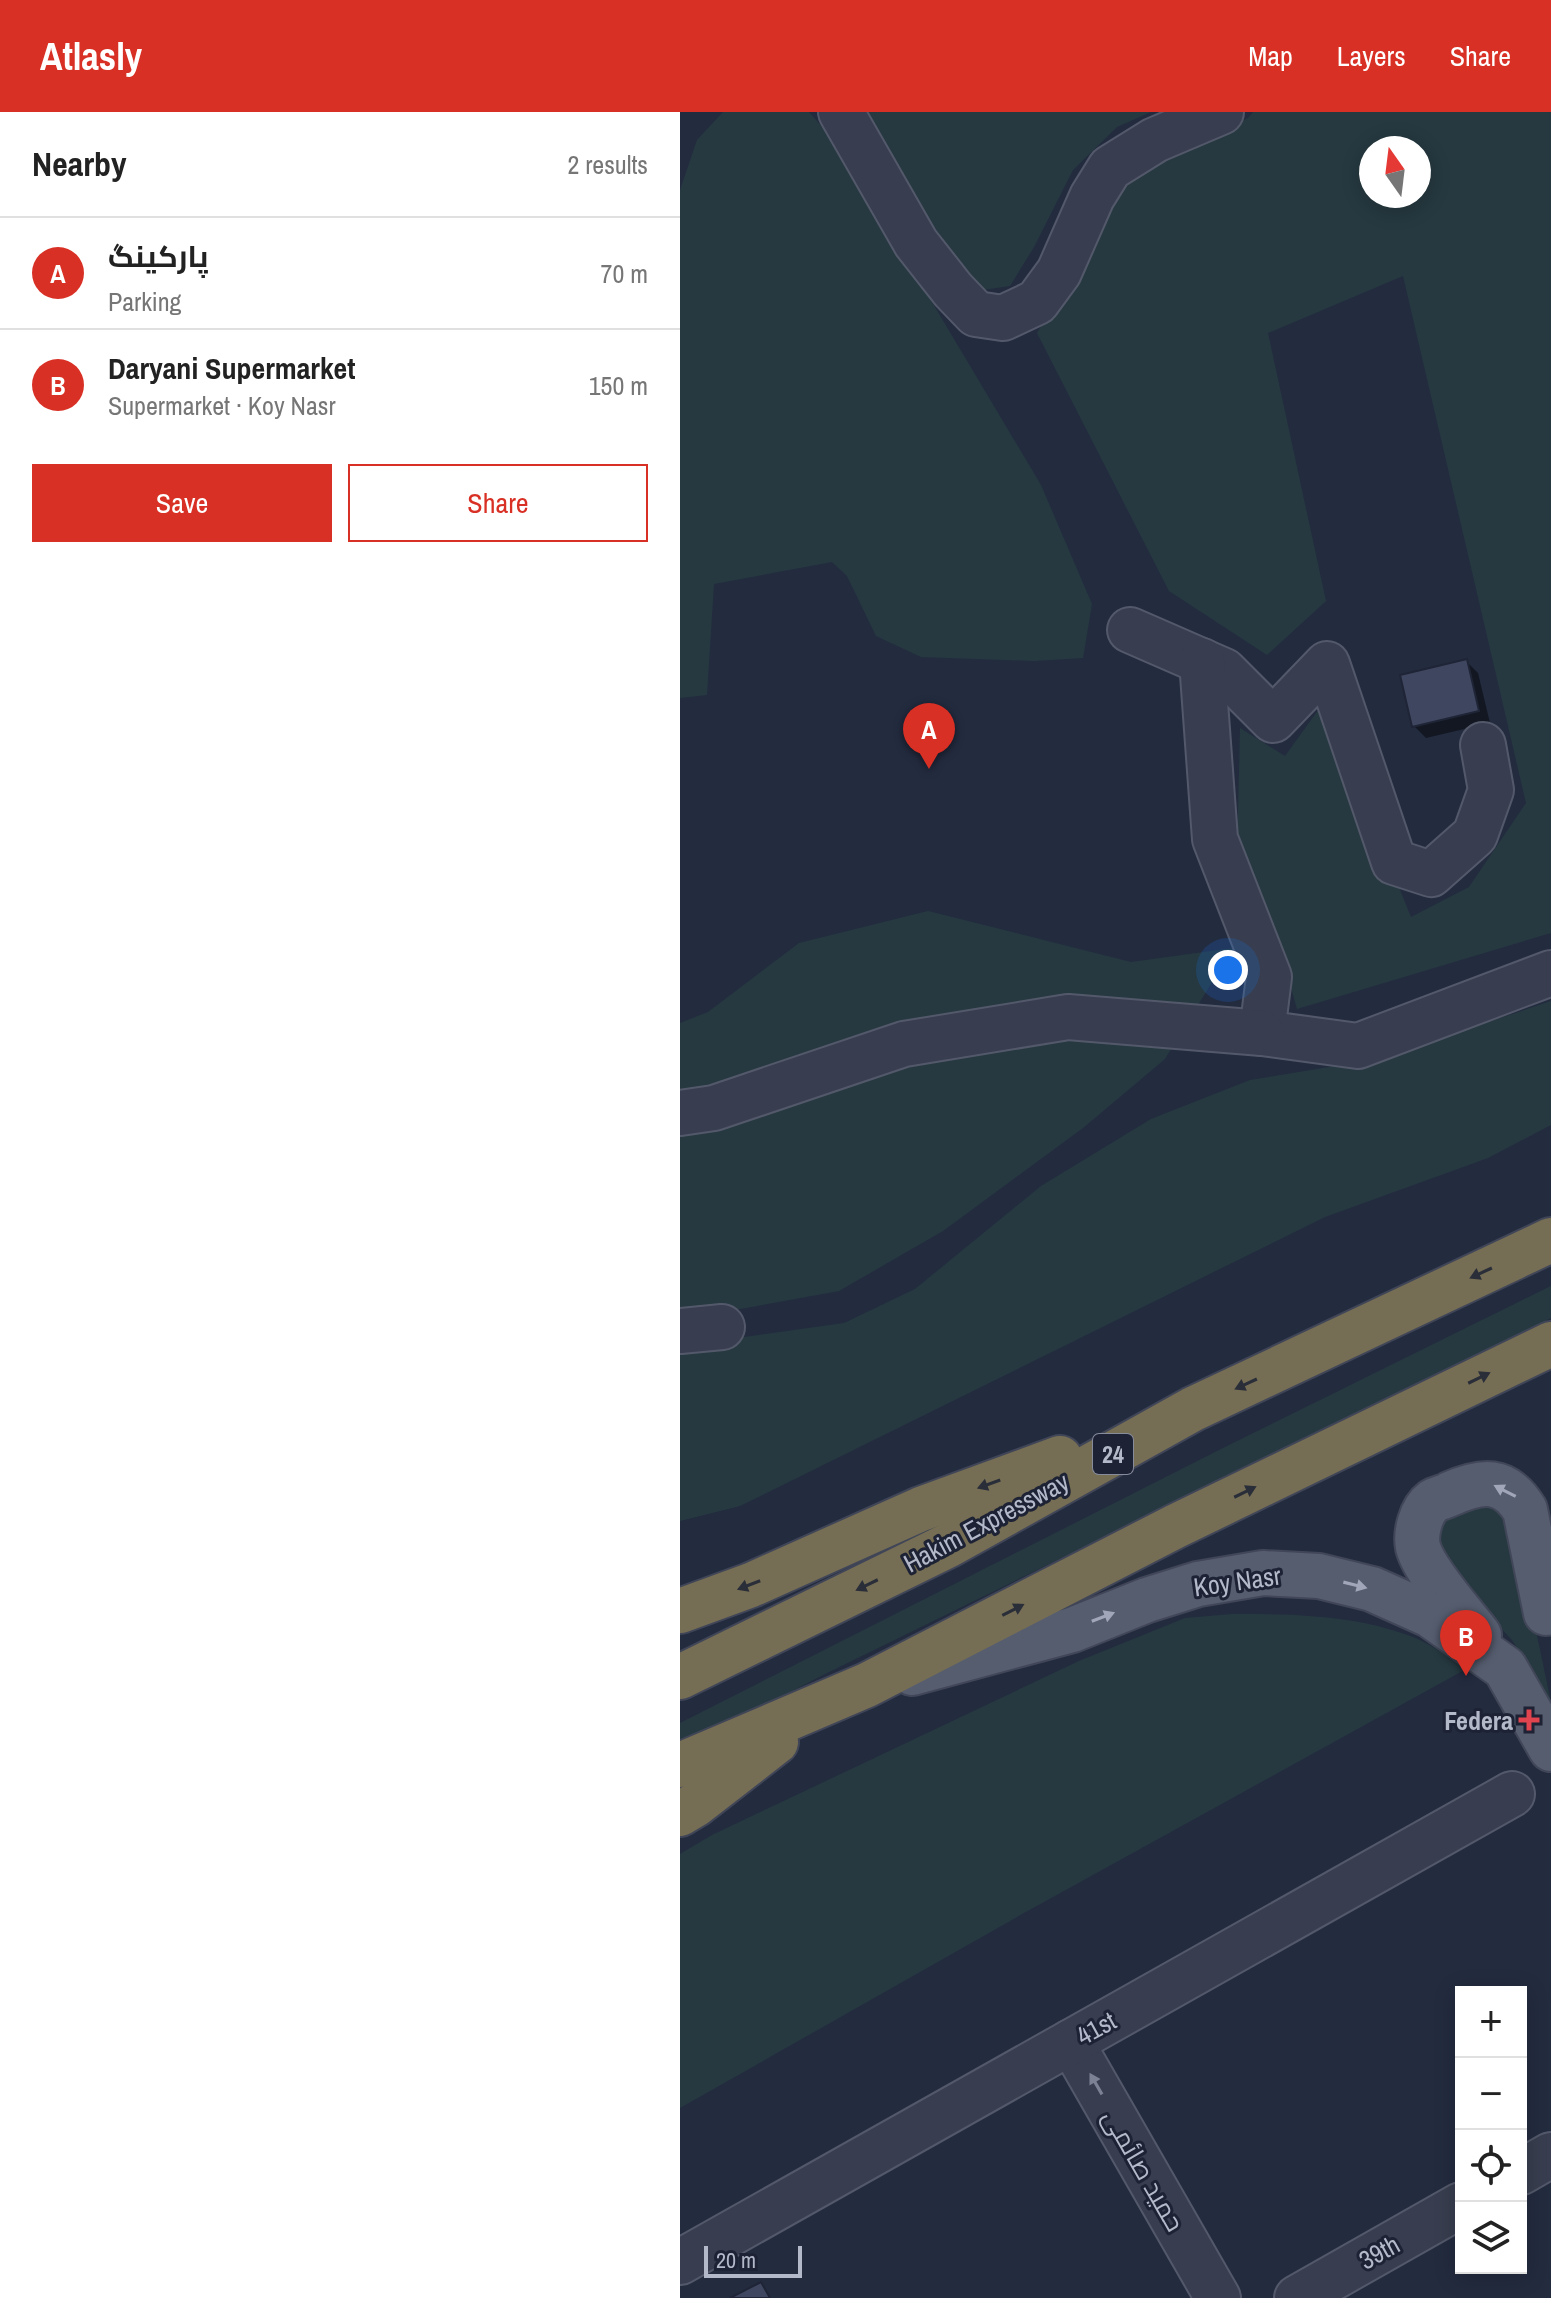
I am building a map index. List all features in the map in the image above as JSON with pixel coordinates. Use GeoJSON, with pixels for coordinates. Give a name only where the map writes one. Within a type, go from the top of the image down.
{"type":"FeatureCollection","features":[{"type":"Feature","properties":{"kind":"highway","name":"Hakim Expressway"},"geometry":{"type":"LineString","coordinates":[[680,1677],[947,1546],[1193,1409],[1551,1240]]}},
{"type":"Feature","properties":{"kind":"highway"},"geometry":{"type":"LineString","coordinates":[[680,1765],[867,1685],[1176,1526],[1551,1344]]}},
{"type":"Feature","properties":{"kind":"highway"},"geometry":{"type":"LineString","coordinates":[[680,1611],[751,1585],[921,1509],[1193,1409]]}},
{"type":"Feature","properties":{"kind":"highway"},"geometry":{"type":"LineString","coordinates":[[680,1814],[819,1708]]}},
{"type":"Feature","properties":{"kind":"main road"},"geometry":{"type":"LineString","coordinates":[[1505,1668],[1428,1567],[1418,1547],[1419,1522],[1431,1502],[1468,1486],[1489,1483],[1507,1488],[1518,1497],[1525,1510],[1549,1623]]}},
{"type":"Feature","properties":{"kind":"main road"},"geometry":{"type":"LineString","coordinates":[[1549,1623],[1551,1496]]}},
{"type":"Feature","properties":{"kind":"main road","name":"Koy Nasr"},"geometry":{"type":"LineString","coordinates":[[867,1685],[1072,1630],[1147,1600],[1198,1584],[1263,1573],[1319,1576],[1372,1589],[1430,1615],[1505,1668],[1551,1749]]}},
{"type":"Feature","properties":{"kind":"street"},"geometry":{"type":"LineString","coordinates":[[841,112],[916,243],[976,314],[1003,318],[1037,302],[1059,272],[1092,197],[1110,168],[1155,140],[1221,112]]}},
{"type":"Feature","properties":{"kind":"street"},"geometry":{"type":"LineString","coordinates":[[1130,630],[1224,671],[1273,720],[1327,664],[1394,862],[1431,874],[1475,835],[1491,790],[1483,745]]}},
{"type":"Feature","properties":{"kind":"street"},"geometry":{"type":"LineString","coordinates":[[1202,661],[1215,839],[1269,977],[1262,1033]]}},
{"type":"Feature","properties":{"kind":"street"},"geometry":{"type":"LineString","coordinates":[[680,1113],[714,1108],[904,1044],[1068,1017],[1262,1033],[1358,1046],[1551,973]]}},
{"type":"Feature","properties":{"kind":"street","name":"41st"},"geometry":{"type":"LineString","coordinates":[[680,2262],[1512,1794]]}},
{"type":"Feature","properties":{"kind":"street","name":"حمید صائمی"},"geometry":{"type":"LineString","coordinates":[[1071,2042],[1218,2298]]}},
{"type":"Feature","properties":{"kind":"street"},"geometry":{"type":"LineString","coordinates":[[1527,2169],[1551,2155]]}},
{"type":"Feature","properties":{"kind":"street","name":"39th"},"geometry":{"type":"LineString","coordinates":[[1297,2298],[1455,2208]]}},
{"type":"Feature","properties":{"kind":"shaded area"},"geometry":{"type":"Polygon","coordinates":[[[723,112],[809,112],[839,146],[1041,485],[1092,604],[1083,658],[1034,661],[921,657],[876,636],[847,576],[832,562],[714,584],[707,695],[680,698],[680,190],[697,140],[723,112]]]}},
{"type":"Feature","properties":{"kind":"shaded area"},"geometry":{"type":"Polygon","coordinates":[[[865,112],[1151,112],[1117,127],[1073,170],[1034,247],[1010,286],[983,290],[954,267],[865,112]]]}},
{"type":"Feature","properties":{"kind":"shaded area"},"geometry":{"type":"Polygon","coordinates":[[[1253,112],[1551,112],[1551,933],[1297,1009],[1282,956],[1236,896],[1240,728],[1285,756],[1324,702],[1411,917],[1469,887],[1526,803],[1403,276],[1268,333],[1326,601],[1267,655],[1169,591],[1037,333],[1120,189],[1166,154],[1248,118],[1253,112]]]}},
{"type":"Feature","properties":{"kind":"shaded area"},"geometry":{"type":"Polygon","coordinates":[[[928,911],[1131,962],[1233,948],[1165,1059],[1083,1128],[943,1231],[839,1291],[680,1320],[680,1023],[708,1012],[799,943],[928,911]]]}},
{"type":"Feature","properties":{"kind":"shaded area"},"geometry":{"type":"Polygon","coordinates":[[[1551,1001],[1551,1125],[1488,1158],[1325,1217],[740,1506],[680,1521],[680,1346],[844,1323],[915,1289],[1041,1186],[1151,1119],[1250,1080],[1378,1059],[1551,1001]]]}},
{"type":"Feature","properties":{"kind":"shaded area"},"geometry":{"type":"Polygon","coordinates":[[[1551,1286],[1551,1318],[821,1676],[680,1750],[680,1723],[1551,1286]]]}},
{"type":"Feature","properties":{"kind":"shaded area"},"geometry":{"type":"Polygon","coordinates":[[[1489,1503],[1508,1516],[1551,1702],[1512,1640],[1446,1569],[1438,1540],[1443,1517],[1489,1503]]]}},
{"type":"Feature","properties":{"kind":"shaded area"},"geometry":{"type":"Polygon","coordinates":[[[1232,1614],[1304,1616],[1375,1625],[1420,1640],[1468,1668],[1024,1913],[680,2108],[680,1854],[712,1835],[1079,1661],[1185,1618],[1232,1614]]]}},
{"type":"Feature","properties":{"kind":"building"},"geometry":{"type":"Polygon","coordinates":[[[1467,659],[1479,711],[1412,727],[1400,675],[1467,659]]]}},
{"type":"Feature","properties":{"kind":"building"},"geometry":{"type":"Polygon","coordinates":[[[761,2282],[770,2298],[730,2298],[761,2282]]]}},
{"type":"Feature","properties":{"kind":"place","name":"پارکینگ"},"geometry":{"type":"Point","coordinates":[929,769]}},
{"type":"Feature","properties":{"kind":"place","name":"Daryani Supermarket"},"geometry":{"type":"Point","coordinates":[1466,1676]}},
{"type":"Feature","properties":{"kind":"place","name":"Federa"},"geometry":{"type":"Point","coordinates":[1529,1720]}}]}
